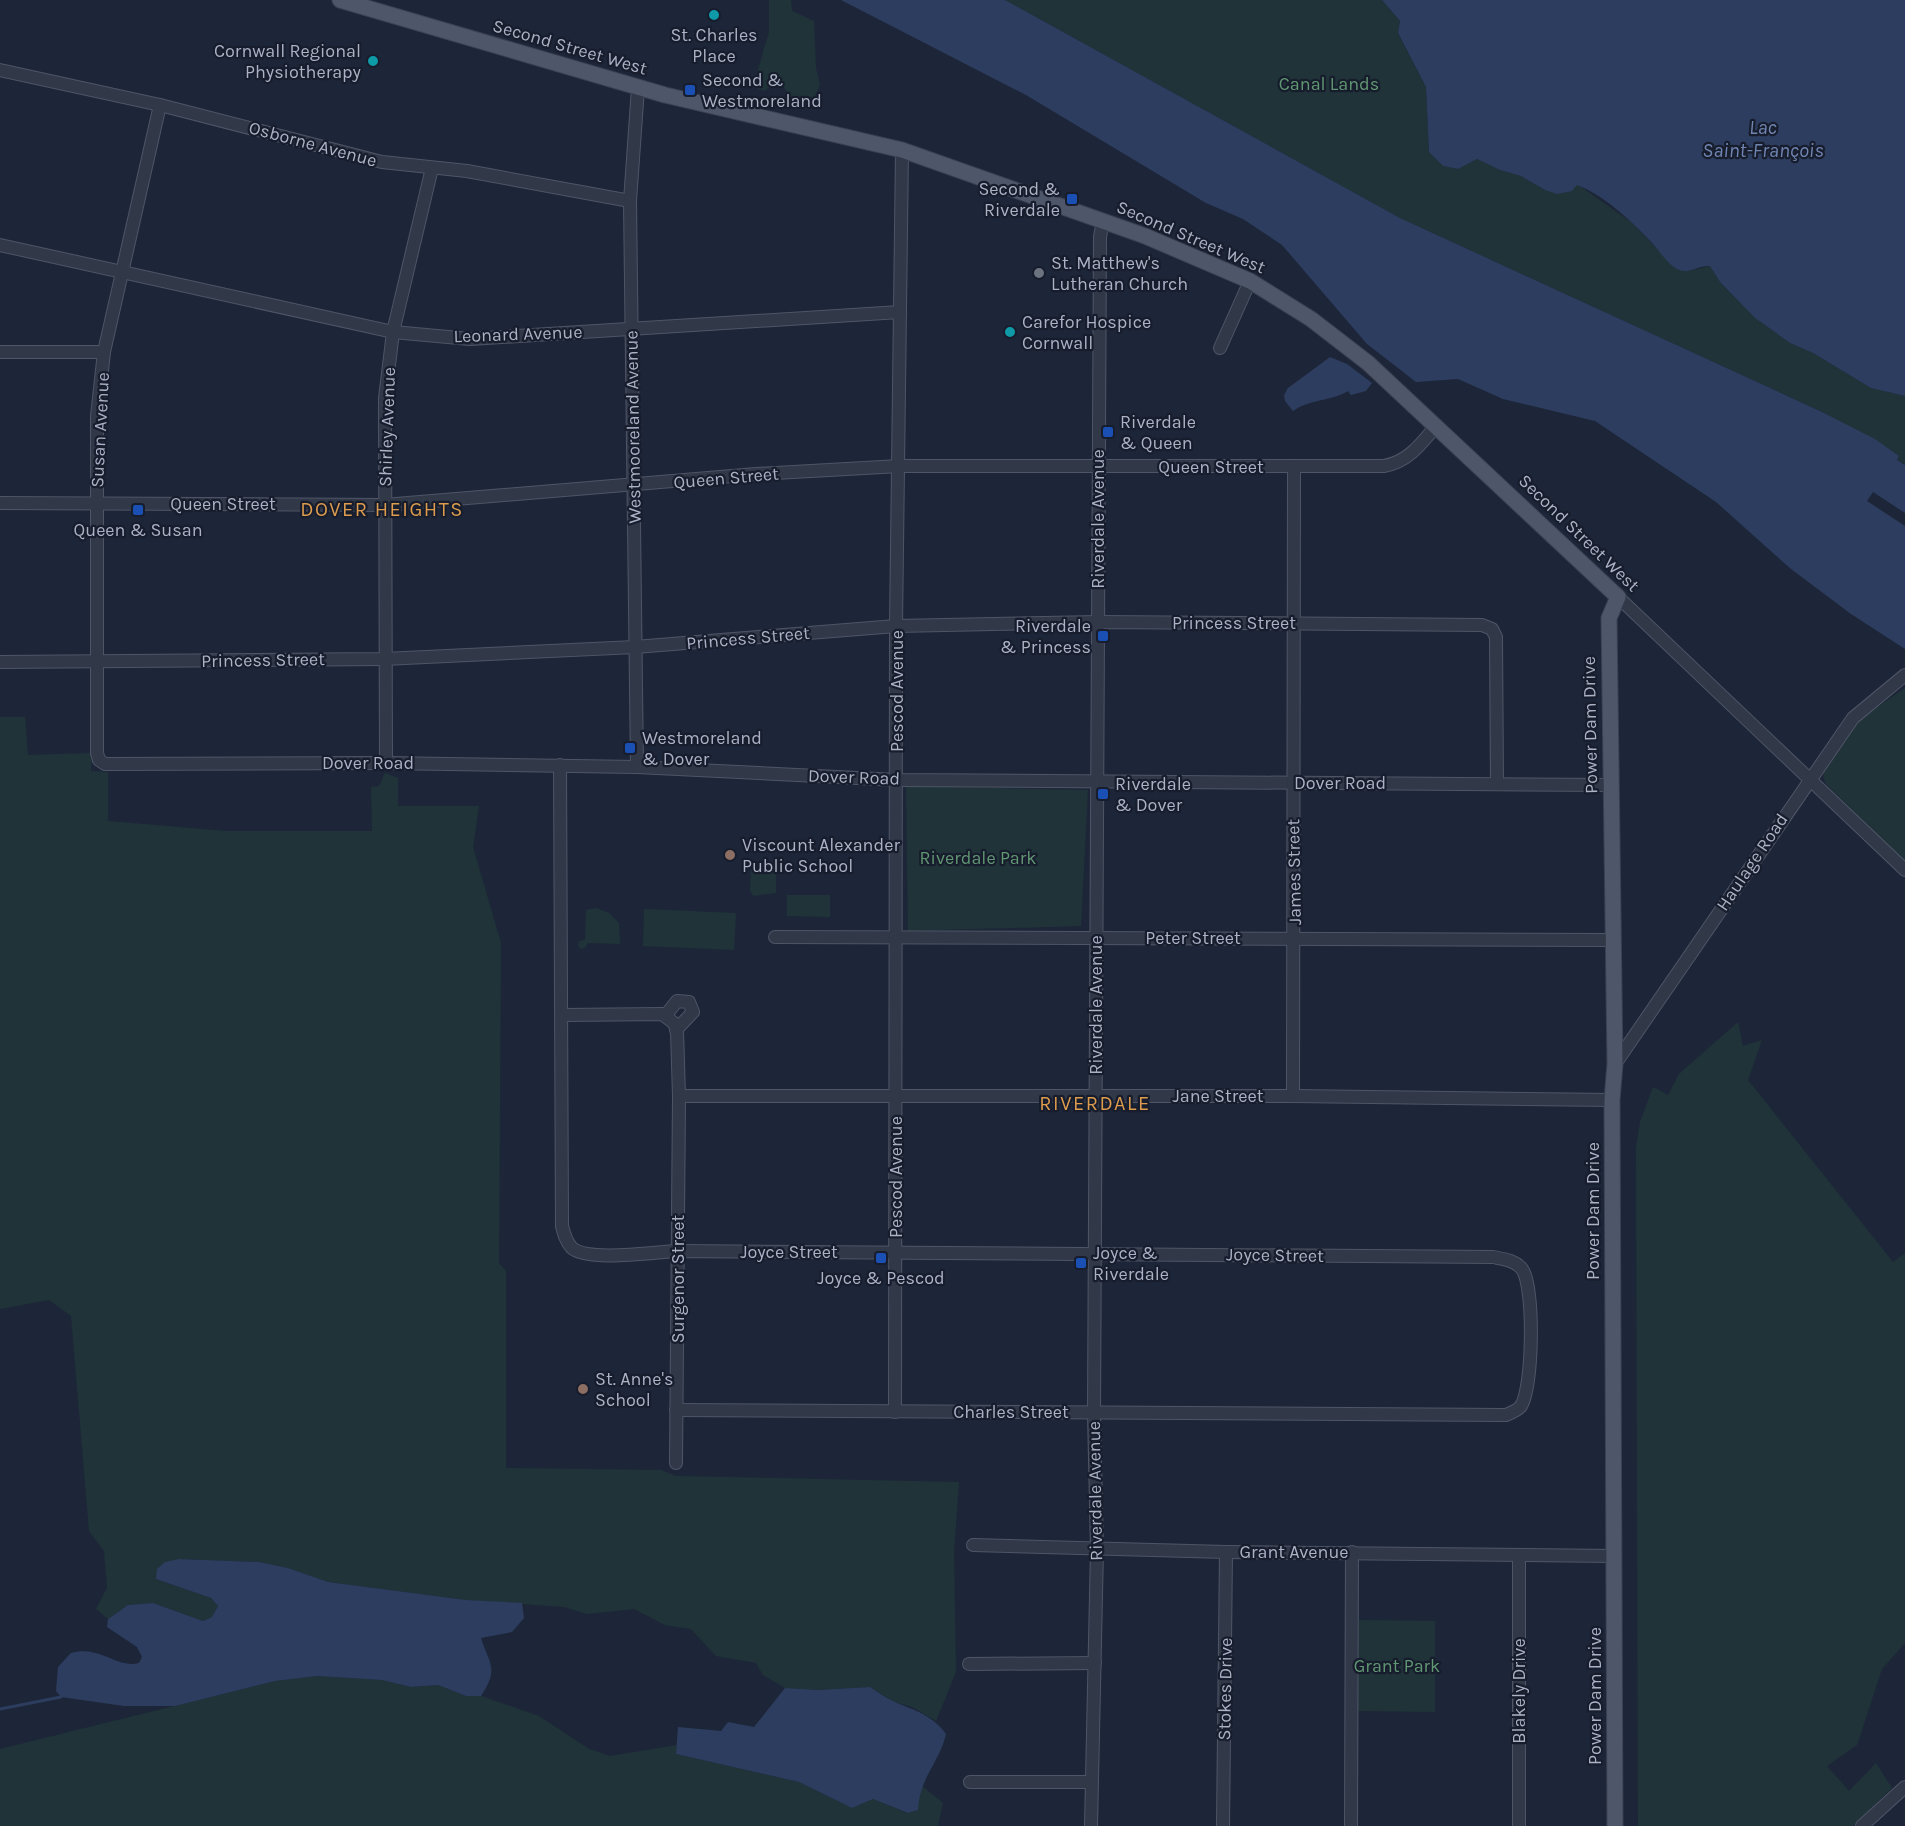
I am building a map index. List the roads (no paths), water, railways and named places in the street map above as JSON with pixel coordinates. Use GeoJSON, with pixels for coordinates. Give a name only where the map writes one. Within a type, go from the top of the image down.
{"type":"FeatureCollection","features":[{"type":"Feature","properties":{"kind":"main road","name":"Second Street West"},"geometry":{"type":"LineString","coordinates":[[340,0],[638,88],[721,110],[828,131],[902,150],[1178,248],[1250,281],[1298,309],[1340,340],[1436,426],[1618,597]]}},
{"type":"Feature","properties":{"kind":"main road","name":"Power Dam Drive"},"geometry":{"type":"LineString","coordinates":[[1615,1826],[1612,1100],[1615,1064],[1609,618],[1618,597]]}},
{"type":"Feature","properties":{"kind":"street","name":"Osborne Avenue"},"geometry":{"type":"LineString","coordinates":[[0,70],[160,105],[383,163],[467,171],[630,201]]}},
{"type":"Feature","properties":{"kind":"street","name":"Westmooreland Avenue"},"geometry":{"type":"LineString","coordinates":[[637,767],[630,201],[638,88]]}},
{"type":"Feature","properties":{"kind":"street","name":"Susan Avenue"},"geometry":{"type":"LineString","coordinates":[[99,760],[96,662],[97,416],[104,352],[160,105]]}},
{"type":"Feature","properties":{"kind":"street","name":"Pescod Avenue"},"geometry":{"type":"LineString","coordinates":[[896,1412],[896,626],[900,466],[902,150]]}},
{"type":"Feature","properties":{"kind":"street","name":"Shirley Avenue"},"geometry":{"type":"LineString","coordinates":[[386,763],[385,398],[393,332],[432,168]]}},
{"type":"Feature","properties":{"kind":"street","name":"Riverdale Avenue"},"geometry":{"type":"LineString","coordinates":[[1091,1826],[1098,1549],[1094,1413],[1095,1096],[1100,237],[1103,220]]}},
{"type":"Feature","properties":{"kind":"street","name":"Leonard Avenue"},"geometry":{"type":"LineString","coordinates":[[0,245],[393,332],[470,339],[900,312]]}},
{"type":"Feature","properties":{"kind":"street"},"geometry":{"type":"LineString","coordinates":[[1220,348],[1250,281]]}},
{"type":"Feature","properties":{"kind":"street"},"geometry":{"type":"LineString","coordinates":[[0,352],[104,352]]}},
{"type":"Feature","properties":{"kind":"street","name":"Queen Street"},"geometry":{"type":"LineString","coordinates":[[0,503],[384,505],[757,474],[900,466],[1294,467],[1391,465],[1411,454],[1436,426]]}},
{"type":"Feature","properties":{"kind":"street","name":"James Street"},"geometry":{"type":"LineString","coordinates":[[1293,1096],[1294,467]]}},
{"type":"Feature","properties":{"kind":"street","name":"Second Street West"},"geometry":{"type":"LineString","coordinates":[[1618,597],[1905,870]]}},
{"type":"Feature","properties":{"kind":"street","name":"Princess Street"},"geometry":{"type":"LineString","coordinates":[[0,662],[384,659],[635,647],[896,626],[1098,622],[1482,626],[1495,632],[1497,784]]}},
{"type":"Feature","properties":{"kind":"street","name":"Haulage Road"},"geometry":{"type":"LineString","coordinates":[[1615,1064],[1809,778],[1853,718],[1905,675]]}},
{"type":"Feature","properties":{"kind":"street","name":"Dover Road"},"geometry":{"type":"LineString","coordinates":[[99,760],[105,764],[130,765],[386,763],[560,765],[897,780],[1098,779],[1610,785]]}},
{"type":"Feature","properties":{"kind":"street","name":"Joyce Street"},"geometry":{"type":"LineString","coordinates":[[560,765],[562,1226],[566,1240],[572,1248],[584,1253],[676,1251],[1493,1257]]}},
{"type":"Feature","properties":{"kind":"street","name":"Peter Street"},"geometry":{"type":"LineString","coordinates":[[775,937],[1612,940]]}},
{"type":"Feature","properties":{"kind":"street"},"geometry":{"type":"LineString","coordinates":[[562,1015],[665,1016],[674,1023],[676,1029],[688,1019],[693,1012],[692,1007],[682,999],[677,1001],[665,1016]]}},
{"type":"Feature","properties":{"kind":"street","name":"Surgenor Street"},"geometry":{"type":"LineString","coordinates":[[676,1029],[680,1096],[676,1251],[679,1325],[676,1463]]}},
{"type":"Feature","properties":{"kind":"street","name":"Jane Street"},"geometry":{"type":"LineString","coordinates":[[680,1096],[1293,1096],[1612,1100]]}},
{"type":"Feature","properties":{"kind":"street","name":"Charles Street"},"geometry":{"type":"LineString","coordinates":[[676,1410],[1506,1415],[1521,1408],[1528,1390],[1531,1301],[1528,1283],[1522,1269],[1510,1261],[1493,1257]]}},
{"type":"Feature","properties":{"kind":"street","name":"Grant Avenue"},"geometry":{"type":"LineString","coordinates":[[973,1545],[1226,1552],[1615,1556]]}},
{"type":"Feature","properties":{"kind":"street","name":"Stokes Drive"},"geometry":{"type":"LineString","coordinates":[[1223,1826],[1226,1552]]}},
{"type":"Feature","properties":{"kind":"street"},"geometry":{"type":"LineString","coordinates":[[1351,1826],[1352,1552]]}},
{"type":"Feature","properties":{"kind":"street","name":"Blakely Drive"},"geometry":{"type":"LineString","coordinates":[[1519,1556],[1519,1826]]}},
{"type":"Feature","properties":{"kind":"street"},"geometry":{"type":"LineString","coordinates":[[969,1664],[1095,1663]]}},
{"type":"Feature","properties":{"kind":"street"},"geometry":{"type":"LineString","coordinates":[[970,1782],[1091,1782]]}},
{"type":"Feature","properties":{"kind":"street"},"geometry":{"type":"LineString","coordinates":[[1862,1826],[1905,1786]]}},
{"type":"Feature","properties":{"kind":"water"},"geometry":{"type":"Polygon","coordinates":[[[841,0],[1005,0],[1400,218],[1820,411],[1875,439],[1899,456],[1897,460],[1905,465],[1905,513],[1873,492],[1867,501],[1905,526],[1905,649],[1851,614],[1791,569],[1716,502],[1595,421],[1503,399],[1458,379],[1416,382],[1367,344],[1282,245],[1243,219],[1206,203],[1026,95],[841,0]]]}},
{"type":"Feature","properties":{"kind":"water","name":"Lac Saint-François"},"geometry":{"type":"Polygon","coordinates":[[[1382,0],[1905,0],[1905,396],[1871,388],[1813,353],[1790,343],[1755,318],[1720,282],[1710,266],[1687,271],[1675,268],[1627,219],[1588,190],[1577,185],[1572,191],[1557,194],[1521,176],[1500,170],[1477,159],[1458,169],[1443,166],[1429,152],[1426,87],[1398,33],[1400,21],[1382,0]]]}},
{"type":"Feature","properties":{"kind":"water"},"geometry":{"type":"Polygon","coordinates":[[[1330,357],[1347,364],[1372,383],[1366,391],[1351,395],[1348,391],[1293,411],[1285,401],[1284,395],[1288,388],[1330,357]]]}},
{"type":"Feature","properties":{"kind":"water"},"geometry":{"type":"Polygon","coordinates":[[[179,1559],[259,1562],[288,1568],[328,1582],[466,1600],[522,1603],[524,1618],[512,1632],[481,1638],[490,1661],[491,1673],[487,1687],[481,1696],[466,1696],[438,1685],[411,1687],[382,1680],[317,1676],[275,1681],[175,1706],[124,1706],[61,1697],[56,1691],[58,1667],[71,1653],[91,1652],[123,1663],[139,1663],[142,1657],[137,1647],[107,1627],[108,1619],[128,1605],[153,1603],[203,1621],[212,1617],[218,1606],[211,1598],[156,1579],[157,1569],[165,1562],[179,1559]]]}},
{"type":"Feature","properties":{"kind":"water"},"geometry":{"type":"Polygon","coordinates":[[[870,1687],[929,1718],[946,1734],[922,1788],[918,1810],[908,1813],[873,1799],[852,1808],[799,1782],[676,1754],[678,1727],[721,1731],[728,1722],[754,1727],[785,1688],[818,1690],[870,1687]]]}},
{"type":"Feature","properties":{"kind":"waterway"},"geometry":{"type":"LineString","coordinates":[[0,1709],[61,1697]]}},
{"type":"Feature","properties":{"kind":"place","name":"St. Charles Place"},"geometry":{"type":"Point","coordinates":[714,15]}},
{"type":"Feature","properties":{"kind":"place","name":"Cornwall Regional Physiotherapy"},"geometry":{"type":"Point","coordinates":[373,61]}},
{"type":"Feature","properties":{"kind":"place","name":"Second & Westmoreland"},"geometry":{"type":"Point","coordinates":[690,90]}},
{"type":"Feature","properties":{"kind":"place","name":"Second & Riverdale"},"geometry":{"type":"Point","coordinates":[1072,199]}},
{"type":"Feature","properties":{"kind":"place","name":"St. Matthew's Lutheran Church"},"geometry":{"type":"Point","coordinates":[1039,273]}},
{"type":"Feature","properties":{"kind":"place","name":"Carefor Hospice Cornwall"},"geometry":{"type":"Point","coordinates":[1010,332]}},
{"type":"Feature","properties":{"kind":"place","name":"Riverdale & Queen"},"geometry":{"type":"Point","coordinates":[1108,432]}},
{"type":"Feature","properties":{"kind":"place","name":"Queen & Susan"},"geometry":{"type":"Point","coordinates":[138,510]}},
{"type":"Feature","properties":{"kind":"place","name":"Riverdale & Princess"},"geometry":{"type":"Point","coordinates":[1103,636]}},
{"type":"Feature","properties":{"kind":"place","name":"Westmoreland & Dover"},"geometry":{"type":"Point","coordinates":[630,748]}},
{"type":"Feature","properties":{"kind":"place","name":"Riverdale & Dover"},"geometry":{"type":"Point","coordinates":[1103,794]}},
{"type":"Feature","properties":{"kind":"place","name":"Viscount Alexander Public School"},"geometry":{"type":"Point","coordinates":[730,855]}},
{"type":"Feature","properties":{"kind":"place","name":"Joyce & Pescod"},"geometry":{"type":"Point","coordinates":[881,1258]}},
{"type":"Feature","properties":{"kind":"place","name":"Joyce & Riverdale"},"geometry":{"type":"Point","coordinates":[1081,1263]}},
{"type":"Feature","properties":{"kind":"place","name":"St. Anne's School"},"geometry":{"type":"Point","coordinates":[583,1389]}},
{"type":"Feature","properties":{"kind":"district","name":"DOVER HEIGHTS"},"geometry":{"type":"Point","coordinates":[382,509]}},
{"type":"Feature","properties":{"kind":"district","name":"RIVERDALE"},"geometry":{"type":"Point","coordinates":[1095,1103]}},
{"type":"Feature","properties":{"kind":"park label","name":"Canal Lands"},"geometry":{"type":"Point","coordinates":[1329,84]}},
{"type":"Feature","properties":{"kind":"park label","name":"Riverdale Park"},"geometry":{"type":"Point","coordinates":[978,858]}},
{"type":"Feature","properties":{"kind":"park label","name":"Grant Park"},"geometry":{"type":"Point","coordinates":[1397,1666]}}]}
